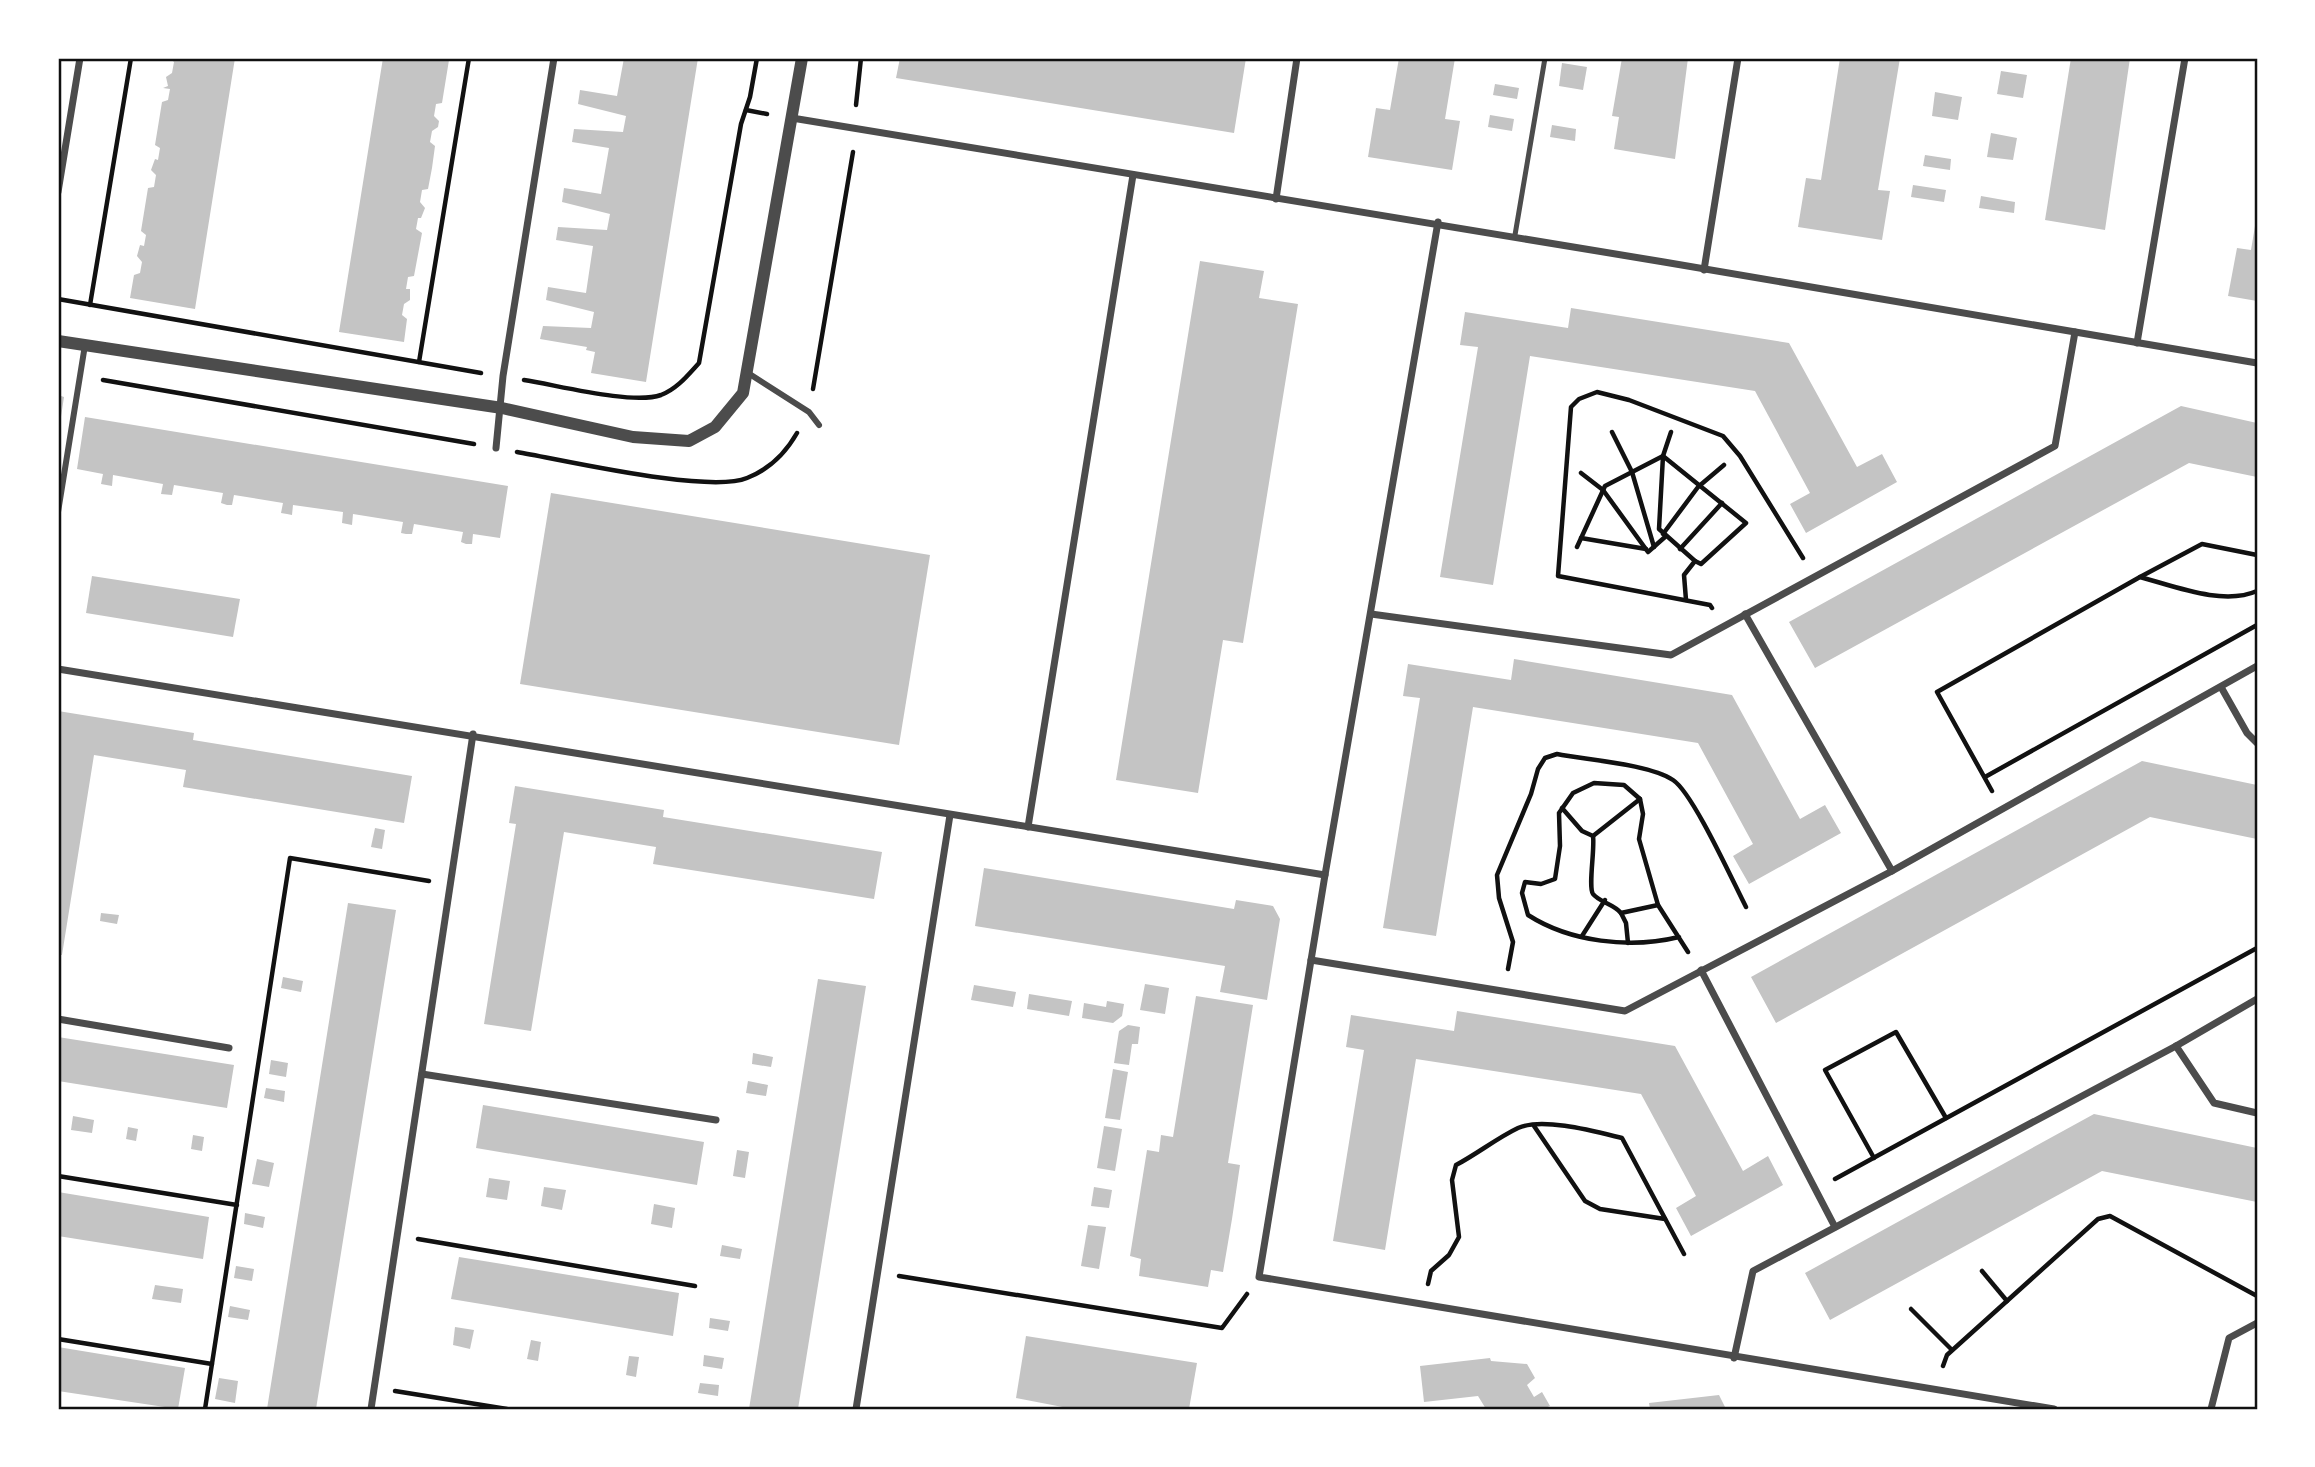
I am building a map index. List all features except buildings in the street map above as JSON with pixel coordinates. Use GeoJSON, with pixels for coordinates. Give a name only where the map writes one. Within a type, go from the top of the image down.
{"type":"FeatureCollection","features":[{"type":"Feature","properties":{"kind":"street"},"geometry":{"type":"LineString","coordinates":[[58,192],[80,58]]}},
{"type":"Feature","properties":{"kind":"street"},"geometry":{"type":"LineString","coordinates":[[496,448],[502,408],[503,376],[554,58]]}},
{"type":"Feature","properties":{"kind":"street"},"geometry":{"type":"LineString","coordinates":[[58,341],[502,408],[633,437],[689,441],[715,427],[743,393],[802,58]]}},
{"type":"Feature","properties":{"kind":"street"},"geometry":{"type":"LineString","coordinates":[[1276,199],[1297,58]]}},
{"type":"Feature","properties":{"kind":"street"},"geometry":{"type":"LineString","coordinates":[[1704,270],[1738,58]]}},
{"type":"Feature","properties":{"kind":"street"},"geometry":{"type":"LineString","coordinates":[[2137,343],[2185,58]]}},
{"type":"Feature","properties":{"kind":"street"},"geometry":{"type":"LineString","coordinates":[[792,118],[1276,199],[1438,222],[1704,270],[2257,363]]}},
{"type":"Feature","properties":{"kind":"street"},"geometry":{"type":"LineString","coordinates":[[1028,827],[1133,175]]}},
{"type":"Feature","properties":{"kind":"street"},"geometry":{"type":"LineString","coordinates":[[1438,222],[1325,875],[1259,1277],[1734,1359],[2054,1409]]}},
{"type":"Feature","properties":{"kind":"street"},"geometry":{"type":"LineString","coordinates":[[1371,614],[1671,655],[2055,446],[2075,332]]}},
{"type":"Feature","properties":{"kind":"street"},"geometry":{"type":"LineString","coordinates":[[58,512],[85,345]]}},
{"type":"Feature","properties":{"kind":"street"},"geometry":{"type":"LineString","coordinates":[[748,373],[809,412],[819,425]]}},
{"type":"Feature","properties":{"kind":"street"},"geometry":{"type":"LineString","coordinates":[[1745,614],[1892,871]]}},
{"type":"Feature","properties":{"kind":"street"},"geometry":{"type":"LineString","coordinates":[[1311,960],[1625,1010],[1766,940],[2257,666]]}},
{"type":"Feature","properties":{"kind":"street"},"geometry":{"type":"LineString","coordinates":[[58,669],[473,734],[1325,875]]}},
{"type":"Feature","properties":{"kind":"street"},"geometry":{"type":"LineString","coordinates":[[2221,687],[2247,733],[2257,743]]}},
{"type":"Feature","properties":{"kind":"street"},"geometry":{"type":"LineString","coordinates":[[370,1409],[473,734]]}},
{"type":"Feature","properties":{"kind":"street"},"geometry":{"type":"LineString","coordinates":[[856,1409],[950,815]]}},
{"type":"Feature","properties":{"kind":"street"},"geometry":{"type":"LineString","coordinates":[[1701,970],[1835,1227]]}},
{"type":"Feature","properties":{"kind":"street"},"geometry":{"type":"LineString","coordinates":[[1734,1359],[1753,1271],[2176,1046],[2257,999]]}},
{"type":"Feature","properties":{"kind":"street"},"geometry":{"type":"LineString","coordinates":[[58,1019],[229,1048]]}},
{"type":"Feature","properties":{"kind":"street"},"geometry":{"type":"LineString","coordinates":[[2176,1046],[2214,1103],[2257,1113]]}},
{"type":"Feature","properties":{"kind":"street"},"geometry":{"type":"LineString","coordinates":[[422,1074],[716,1121]]}},
{"type":"Feature","properties":{"kind":"street"},"geometry":{"type":"LineString","coordinates":[[2211,1409],[2229,1338],[2257,1323]]}},
{"type":"Feature","properties":{"kind":"lane"},"geometry":{"type":"LineString","coordinates":[[1515,235],[1545,58]]}},
{"type":"Feature","properties":{"kind":"path"},"geometry":{"type":"LineString","coordinates":[[90,305],[131,58]]}},
{"type":"Feature","properties":{"kind":"path"},"geometry":{"type":"LineString","coordinates":[[419,362],[469,58]]}},
{"type":"Feature","properties":{"kind":"path"},"geometry":{"type":"LineString","coordinates":[[58,299],[636,398],[662,395],[683,381],[699,363],[741,124],[750,97],[757,58]]}},
{"type":"Feature","properties":{"kind":"path"},"geometry":{"type":"LineString","coordinates":[[80,376],[708,484],[745,479],[785,454],[809,412],[857,129],[855,96],[862,58]]}},
{"type":"Feature","properties":{"kind":"path"},"geometry":{"type":"LineString","coordinates":[[1722,627],[1710,605],[1558,576],[1572,407],[1579,398],[1597,392],[1629,400],[1723,436],[1740,456],[1814,576]]}},
{"type":"Feature","properties":{"kind":"path"},"geometry":{"type":"LineString","coordinates":[[1612,432],[1632,472],[1654,547]]}},
{"type":"Feature","properties":{"kind":"path"},"geometry":{"type":"LineString","coordinates":[[1663,456],[1698,487],[1746,523],[1701,564],[1680,550],[1659,529],[1663,456],[1671,432]]}},
{"type":"Feature","properties":{"kind":"path"},"geometry":{"type":"LineString","coordinates":[[1577,547],[1605,486],[1663,456]]}},
{"type":"Feature","properties":{"kind":"path"},"geometry":{"type":"LineString","coordinates":[[1581,538],[1646,549],[1648,552],[1664,536],[1698,487],[1724,465]]}},
{"type":"Feature","properties":{"kind":"path"},"geometry":{"type":"LineString","coordinates":[[1581,473],[1603,490],[1646,549]]}},
{"type":"Feature","properties":{"kind":"path"},"geometry":{"type":"LineString","coordinates":[[1680,550],[1721,503]]}},
{"type":"Feature","properties":{"kind":"path"},"geometry":{"type":"LineString","coordinates":[[2257,555],[2202,544],[1937,692],[1985,777],[2257,625]]}},
{"type":"Feature","properties":{"kind":"path"},"geometry":{"type":"LineString","coordinates":[[1686,600],[1684,575],[1695,561]]}},
{"type":"Feature","properties":{"kind":"path"},"geometry":{"type":"LineString","coordinates":[[2140,577],[2225,596],[2247,596],[2257,591]]}},
{"type":"Feature","properties":{"kind":"path"},"geometry":{"type":"LineString","coordinates":[[1504,991],[1513,942],[1499,898],[1497,875],[1545,758],[1557,754],[1631,767],[1674,780],[1691,804],[1746,907]]}},
{"type":"Feature","properties":{"kind":"path"},"geometry":{"type":"LineString","coordinates":[[1679,937],[1628,943],[1582,936],[1544,925],[1528,915],[1522,893],[1525,882],[1541,884],[1555,879],[1560,846],[1559,813],[1573,793],[1594,783],[1624,785],[1640,799],[1643,814],[1639,839],[1658,905],[1701,970]]}},
{"type":"Feature","properties":{"kind":"path"},"geometry":{"type":"LineString","coordinates":[[1593,836],[1640,799]]}},
{"type":"Feature","properties":{"kind":"path"},"geometry":{"type":"LineString","coordinates":[[1562,808],[1582,831],[1593,836]]}},
{"type":"Feature","properties":{"kind":"path"},"geometry":{"type":"LineString","coordinates":[[1593,836],[1595,855],[1590,885],[1593,895],[1605,900],[1621,913],[1626,923],[1628,943]]}},
{"type":"Feature","properties":{"kind":"path"},"geometry":{"type":"LineString","coordinates":[[205,1409],[290,858],[451,884]]}},
{"type":"Feature","properties":{"kind":"path"},"geometry":{"type":"LineString","coordinates":[[1582,936],[1605,900]]}},
{"type":"Feature","properties":{"kind":"path"},"geometry":{"type":"LineString","coordinates":[[1621,913],[1658,905]]}},
{"type":"Feature","properties":{"kind":"path"},"geometry":{"type":"LineString","coordinates":[[1816,1189],[2257,948]]}},
{"type":"Feature","properties":{"kind":"path"},"geometry":{"type":"LineString","coordinates":[[1874,1158],[1825,1070],[1896,1032],[1946,1118]]}},
{"type":"Feature","properties":{"kind":"path"},"geometry":{"type":"LineString","coordinates":[[1534,1126],[1585,1201],[1600,1209],[1665,1219]]}},
{"type":"Feature","properties":{"kind":"path"},"geometry":{"type":"LineString","coordinates":[[1423,1305],[1431,1271],[1449,1255],[1459,1237],[1452,1180],[1457,1165],[1520,1127],[1591,1130],[1622,1138],[1684,1254]]}},
{"type":"Feature","properties":{"kind":"path"},"geometry":{"type":"LineString","coordinates":[[58,1176],[237,1205]]}},
{"type":"Feature","properties":{"kind":"path"},"geometry":{"type":"LineString","coordinates":[[1934,1390],[1947,1354],[2098,1219],[2110,1216],[2257,1296]]}},
{"type":"Feature","properties":{"kind":"path"},"geometry":{"type":"LineString","coordinates":[[397,1236],[695,1286]]}},
{"type":"Feature","properties":{"kind":"path"},"geometry":{"type":"LineString","coordinates":[[1982,1271],[2007,1301]]}},
{"type":"Feature","properties":{"kind":"path"},"geometry":{"type":"LineString","coordinates":[[877,1273],[1222,1328],[1259,1277]]}},
{"type":"Feature","properties":{"kind":"path"},"geometry":{"type":"LineString","coordinates":[[1911,1309],[1952,1350]]}},
{"type":"Feature","properties":{"kind":"path"},"geometry":{"type":"LineString","coordinates":[[58,1339],[212,1364]]}},
{"type":"Feature","properties":{"kind":"path"},"geometry":{"type":"LineString","coordinates":[[374,1388],[507,1409]]}}]}
